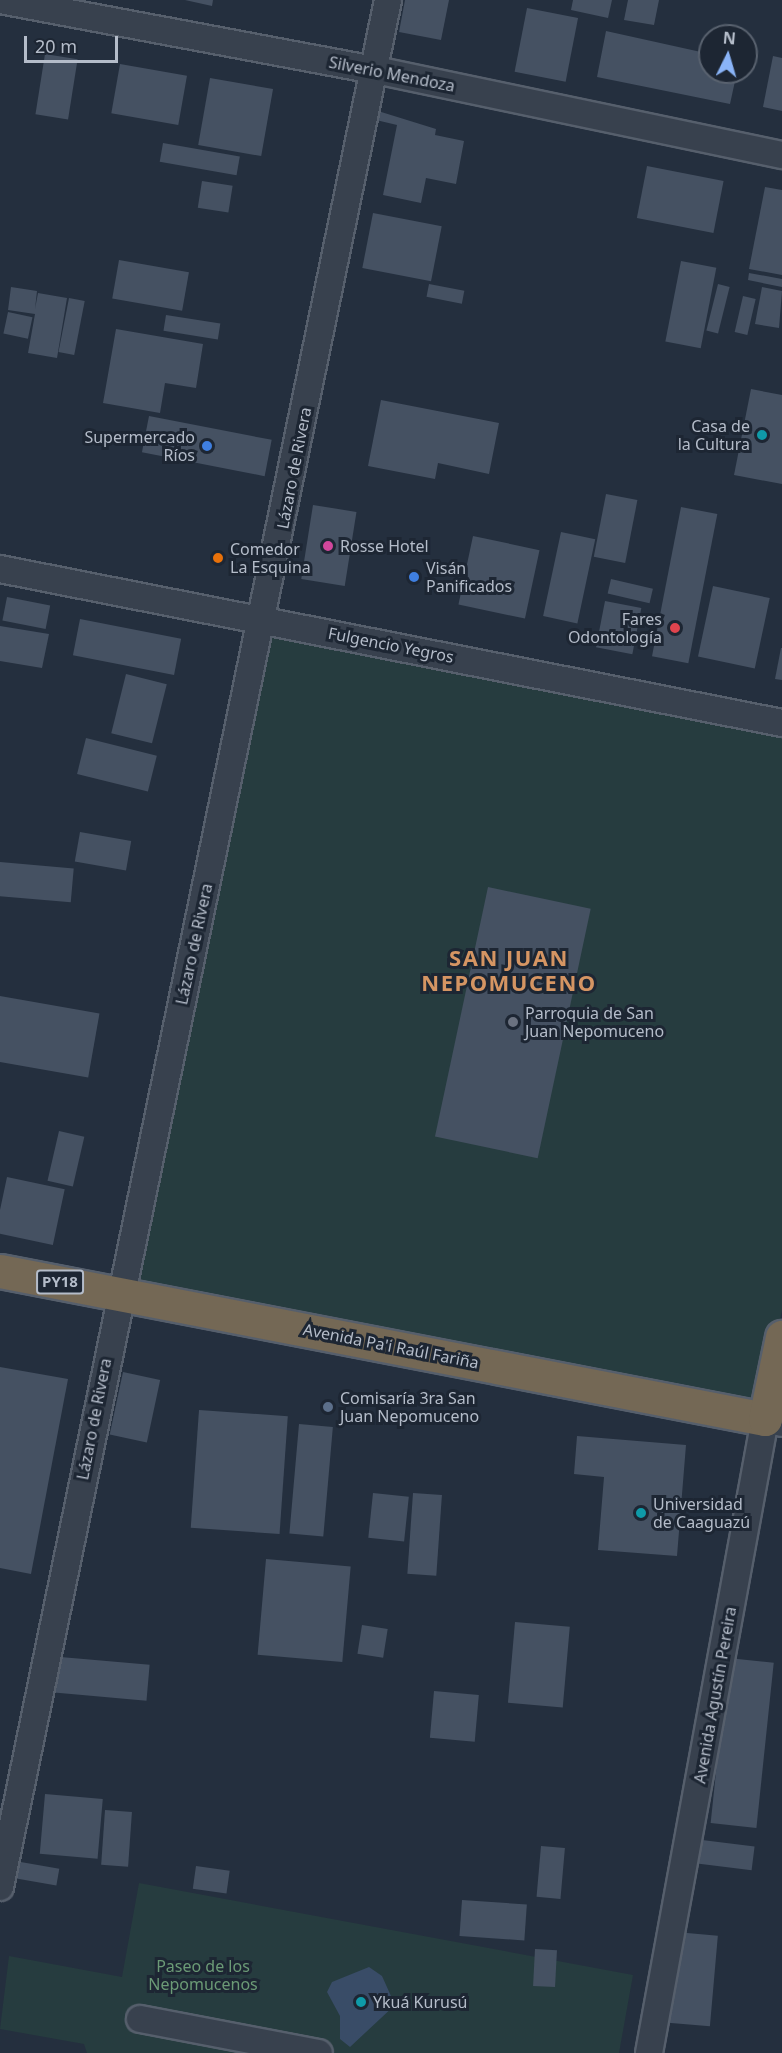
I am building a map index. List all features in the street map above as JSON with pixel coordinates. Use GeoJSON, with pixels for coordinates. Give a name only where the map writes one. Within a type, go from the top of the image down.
{"type":"FeatureCollection","features":[{"type":"Feature","properties":{"kind":"highway","name":"Avenida Pa'i Raúl Fariña"},"geometry":{"type":"LineString","coordinates":[[0,1271],[774,1421]]}},
{"type":"Feature","properties":{"kind":"highway","name":"Avenida Agustín Pereira"},"geometry":{"type":"LineString","coordinates":[[774,1421],[782,1337]]}},
{"type":"Feature","properties":{"kind":"street","name":"Silverio Mendoza"},"geometry":{"type":"LineString","coordinates":[[0,0],[375,70],[782,155]]}},
{"type":"Feature","properties":{"kind":"street","name":"Lázaro de Rivera"},"geometry":{"type":"LineString","coordinates":[[0,1887],[119,1293],[264,620],[388,0]]}},
{"type":"Feature","properties":{"kind":"street","name":"Fulgencio Yegros"},"geometry":{"type":"LineString","coordinates":[[0,569],[782,723]]}},
{"type":"Feature","properties":{"kind":"street","name":"Avenida Agustín Pereira"},"geometry":{"type":"LineString","coordinates":[[649,2053],[774,1421]]}},
{"type":"Feature","properties":{"kind":"street"},"geometry":{"type":"LineString","coordinates":[[140,2019],[319,2053]]}},
{"type":"Feature","properties":{"kind":"green space"},"geometry":{"type":"Polygon","coordinates":[[[268,626],[782,728],[782,1310],[762,1411],[124,1290],[268,626]]]}},
{"type":"Feature","properties":{"kind":"green space","name":"Paseo de los Nepomucenos"},"geometry":{"type":"Polygon","coordinates":[[[139,1883],[633,1975],[619,2053],[87,2053],[84,2044],[0,2029],[9,1956],[122,1977],[139,1883]]]}},
{"type":"Feature","properties":{"kind":"water"},"geometry":{"type":"Polygon","coordinates":[[[369,1967],[382,1976],[395,2005],[350,2047],[340,2039],[340,2016],[327,1992],[332,1982],[369,1967]]]}},
{"type":"Feature","properties":{"kind":"building"},"geometry":{"type":"Polygon","coordinates":[[[185,0],[213,0],[212,6],[185,0]]]}},
{"type":"Feature","properties":{"kind":"building"},"geometry":{"type":"Polygon","coordinates":[[[405,0],[449,0],[441,40],[399,32],[405,0]]]}},
{"type":"Feature","properties":{"kind":"building"},"geometry":{"type":"Polygon","coordinates":[[[573,0],[612,0],[608,18],[571,10],[573,0]]]}},
{"type":"Feature","properties":{"kind":"building"},"geometry":{"type":"Polygon","coordinates":[[[628,0],[659,0],[654,25],[624,20],[628,0]]]}},
{"type":"Feature","properties":{"kind":"building"},"geometry":{"type":"Polygon","coordinates":[[[527,8],[578,18],[566,82],[515,72],[527,8]]]}},
{"type":"Feature","properties":{"kind":"building"},"geometry":{"type":"Polygon","coordinates":[[[606,31],[698,51],[698,84],[734,84],[730,104],[597,77],[606,31]]]}},
{"type":"Feature","properties":{"kind":"building"},"geometry":{"type":"Polygon","coordinates":[[[45,54],[78,59],[68,119],[35,114],[45,54]]]}},
{"type":"Feature","properties":{"kind":"building"},"geometry":{"type":"Polygon","coordinates":[[[773,56],[782,58],[782,111],[763,107],[773,56]]]}},
{"type":"Feature","properties":{"kind":"building"},"geometry":{"type":"Polygon","coordinates":[[[120,64],[187,76],[178,125],[111,113],[120,64]]]}},
{"type":"Feature","properties":{"kind":"building"},"geometry":{"type":"Polygon","coordinates":[[[210,78],[273,89],[261,156],[198,145],[210,78]]]}},
{"type":"Feature","properties":{"kind":"building"},"geometry":{"type":"Polygon","coordinates":[[[378,111],[436,129],[435,135],[464,141],[456,184],[426,178],[421,203],[383,195],[397,125],[376,120],[378,111]]]}},
{"type":"Feature","properties":{"kind":"building"},"geometry":{"type":"Polygon","coordinates":[[[163,143],[240,157],[237,175],[160,162],[163,143]]]}},
{"type":"Feature","properties":{"kind":"building"},"geometry":{"type":"Polygon","coordinates":[[[647,166],[724,181],[713,233],[637,218],[647,166]]]}},
{"type":"Feature","properties":{"kind":"building"},"geometry":{"type":"Polygon","coordinates":[[[202,181],[233,186],[228,213],[198,208],[202,181]]]}},
{"type":"Feature","properties":{"kind":"building"},"geometry":{"type":"Polygon","coordinates":[[[765,187],[782,190],[782,275],[749,269],[765,187]]]}},
{"type":"Feature","properties":{"kind":"building"},"geometry":{"type":"Polygon","coordinates":[[[373,213],[442,226],[431,281],[362,268],[373,213]]]}},
{"type":"Feature","properties":{"kind":"building"},"geometry":{"type":"Polygon","coordinates":[[[119,260],[189,272],[182,311],[112,298],[119,260]]]}},
{"type":"Feature","properties":{"kind":"building"},"geometry":{"type":"Polygon","coordinates":[[[681,261],[716,268],[701,348],[665,341],[681,261]]]}},
{"type":"Feature","properties":{"kind":"building"},"geometry":{"type":"Polygon","coordinates":[[[749,273],[782,279],[782,287],[748,280],[749,273]]]}},
{"type":"Feature","properties":{"kind":"building"},"geometry":{"type":"Polygon","coordinates":[[[429,284],[464,291],[462,304],[427,297],[429,284]]]}},
{"type":"Feature","properties":{"kind":"building"},"geometry":{"type":"Polygon","coordinates":[[[718,284],[730,287],[718,333],[706,331],[718,284]]]}},
{"type":"Feature","properties":{"kind":"building"},"geometry":{"type":"Polygon","coordinates":[[[11,287],[37,291],[35,309],[38,293],[67,298],[57,358],[28,353],[35,314],[8,310],[11,287]]]}},
{"type":"Feature","properties":{"kind":"building"},"geometry":{"type":"Polygon","coordinates":[[[762,287],[782,291],[779,328],[755,324],[762,287]]]}},
{"type":"Feature","properties":{"kind":"building"},"geometry":{"type":"Polygon","coordinates":[[[743,296],[756,299],[747,335],[735,332],[743,296]]]}},
{"type":"Feature","properties":{"kind":"building"},"geometry":{"type":"Polygon","coordinates":[[[69,298],[85,301],[74,355],[59,352],[69,298]]]}},
{"type":"Feature","properties":{"kind":"building"},"geometry":{"type":"Polygon","coordinates":[[[8,312],[32,317],[28,339],[3,334],[8,312]]]}},
{"type":"Feature","properties":{"kind":"building"},"geometry":{"type":"Polygon","coordinates":[[[166,315],[220,324],[218,339],[163,331],[166,315]]]}},
{"type":"Feature","properties":{"kind":"building"},"geometry":{"type":"Polygon","coordinates":[[[116,329],[203,344],[196,388],[165,383],[160,413],[103,403],[116,329]]]}},
{"type":"Feature","properties":{"kind":"building","name":"Casa de la Cultura"},"geometry":{"type":"Polygon","coordinates":[[[751,389],[782,395],[782,484],[734,475],[751,389]]]}},
{"type":"Feature","properties":{"kind":"building"},"geometry":{"type":"Polygon","coordinates":[[[381,400],[499,423],[489,474],[438,463],[435,479],[368,466],[381,400]]]}},
{"type":"Feature","properties":{"kind":"building","name":"Supermercado Ríos"},"geometry":{"type":"Polygon","coordinates":[[[149,416],[272,440],[265,476],[142,452],[149,416]]]}},
{"type":"Feature","properties":{"kind":"building"},"geometry":{"type":"Polygon","coordinates":[[[606,494],[637,500],[625,563],[594,557],[606,494]]]}},
{"type":"Feature","properties":{"kind":"building","name":"Rosse Hotel"},"geometry":{"type":"Polygon","coordinates":[[[313,505],[356,512],[345,586],[301,579],[313,505]]]}},
{"type":"Feature","properties":{"kind":"building"},"geometry":{"type":"Polygon","coordinates":[[[681,507],[717,514],[688,663],[652,656],[681,507]]]}},
{"type":"Feature","properties":{"kind":"building"},"geometry":{"type":"Polygon","coordinates":[[[561,532],[595,539],[577,623],[543,616],[561,532]]]}},
{"type":"Feature","properties":{"kind":"building"},"geometry":{"type":"Polygon","coordinates":[[[473,536],[540,550],[525,619],[458,604],[473,536]]]}},
{"type":"Feature","properties":{"kind":"building"},"geometry":{"type":"Polygon","coordinates":[[[611,579],[653,589],[650,603],[608,594],[611,579]]]}},
{"type":"Feature","properties":{"kind":"building"},"geometry":{"type":"Polygon","coordinates":[[[713,586],[770,598],[755,668],[698,656],[713,586]]]}},
{"type":"Feature","properties":{"kind":"building"},"geometry":{"type":"Polygon","coordinates":[[[7,597],[50,605],[46,629],[2,621],[7,597]]]}},
{"type":"Feature","properties":{"kind":"building"},"geometry":{"type":"Polygon","coordinates":[[[605,601],[641,608],[632,654],[596,647],[605,601]]]}},
{"type":"Feature","properties":{"kind":"building"},"geometry":{"type":"Polygon","coordinates":[[[80,619],[181,639],[174,675],[73,655],[80,619]]]}},
{"type":"Feature","properties":{"kind":"building"},"geometry":{"type":"Polygon","coordinates":[[[0,626],[49,634],[42,668],[0,661],[0,626]]]}},
{"type":"Feature","properties":{"kind":"building"},"geometry":{"type":"Polygon","coordinates":[[[782,648],[782,680],[775,679],[782,648]]]}},
{"type":"Feature","properties":{"kind":"building"},"geometry":{"type":"Polygon","coordinates":[[[126,674],[167,684],[152,743],[111,733],[126,674]]]}},
{"type":"Feature","properties":{"kind":"building"},"geometry":{"type":"Polygon","coordinates":[[[86,738],[157,756],[148,792],[77,774],[86,738]]]}},
{"type":"Feature","properties":{"kind":"building"},"geometry":{"type":"Polygon","coordinates":[[[80,832],[131,841],[126,871],[75,862],[80,832]]]}},
{"type":"Feature","properties":{"kind":"building"},"geometry":{"type":"Polygon","coordinates":[[[0,862],[74,868],[71,902],[0,896],[0,862]]]}},
{"type":"Feature","properties":{"kind":"building","name":"Parroquia de San Juan Nepomuceno"},"geometry":{"type":"Polygon","coordinates":[[[488,887],[591,909],[538,1158],[435,1136],[488,887]]]}},
{"type":"Feature","properties":{"kind":"building"},"geometry":{"type":"Polygon","coordinates":[[[0,996],[99,1014],[88,1078],[0,1062],[0,996]]]}},
{"type":"Feature","properties":{"kind":"building"},"geometry":{"type":"Polygon","coordinates":[[[59,1131],[84,1137],[73,1187],[48,1181],[59,1131]]]}},
{"type":"Feature","properties":{"kind":"building"},"geometry":{"type":"Polygon","coordinates":[[[7,1177],[65,1189],[53,1245],[0,1234],[0,1210],[7,1177]]]}},
{"type":"Feature","properties":{"kind":"building"},"geometry":{"type":"Polygon","coordinates":[[[0,1367],[68,1379],[31,1574],[0,1568],[0,1367]]]}},
{"type":"Feature","properties":{"kind":"building"},"geometry":{"type":"Polygon","coordinates":[[[123,1372],[160,1380],[147,1443],[110,1435],[123,1372]]]}},
{"type":"Feature","properties":{"kind":"building"},"geometry":{"type":"Polygon","coordinates":[[[199,1410],[288,1416],[280,1534],[191,1528],[199,1410]]]}},
{"type":"Feature","properties":{"kind":"building"},"geometry":{"type":"Polygon","coordinates":[[[299,1424],[333,1427],[323,1537],[289,1534],[299,1424]]]}},
{"type":"Feature","properties":{"kind":"building","name":"Universidad de Caaguazú"},"geometry":{"type":"Polygon","coordinates":[[[577,1436],[686,1445],[677,1556],[598,1550],[604,1477],[574,1474],[577,1436]]]}},
{"type":"Feature","properties":{"kind":"building"},"geometry":{"type":"Polygon","coordinates":[[[373,1493],[409,1497],[404,1542],[368,1538],[373,1493]]]}},
{"type":"Feature","properties":{"kind":"building"},"geometry":{"type":"Polygon","coordinates":[[[413,1493],[442,1495],[436,1576],[407,1574],[413,1493]]]}},
{"type":"Feature","properties":{"kind":"building"},"geometry":{"type":"Polygon","coordinates":[[[266,1559],[351,1566],[342,1662],[258,1655],[266,1559]]]}},
{"type":"Feature","properties":{"kind":"building"},"geometry":{"type":"Polygon","coordinates":[[[515,1622],[570,1627],[563,1707],[508,1703],[515,1622]]]}},
{"type":"Feature","properties":{"kind":"building"},"geometry":{"type":"Polygon","coordinates":[[[362,1625],[388,1629],[383,1658],[357,1654],[362,1625]]]}},
{"type":"Feature","properties":{"kind":"building"},"geometry":{"type":"Polygon","coordinates":[[[49,1656],[150,1665],[146,1701],[46,1692],[49,1656]]]}},
{"type":"Feature","properties":{"kind":"building"},"geometry":{"type":"Polygon","coordinates":[[[728,1658],[774,1663],[756,1828],[711,1823],[728,1658]]]}},
{"type":"Feature","properties":{"kind":"building"},"geometry":{"type":"Polygon","coordinates":[[[434,1691],[479,1695],[475,1742],[430,1738],[434,1691]]]}},
{"type":"Feature","properties":{"kind":"building"},"geometry":{"type":"Polygon","coordinates":[[[45,1794],[103,1799],[98,1859],[40,1854],[45,1794]]]}},
{"type":"Feature","properties":{"kind":"building"},"geometry":{"type":"Polygon","coordinates":[[[105,1810],[132,1812],[128,1867],[101,1865],[105,1810]]]}},
{"type":"Feature","properties":{"kind":"building"},"geometry":{"type":"Polygon","coordinates":[[[694,1839],[755,1846],[752,1870],[691,1863],[694,1839]]]}},
{"type":"Feature","properties":{"kind":"building"},"geometry":{"type":"Polygon","coordinates":[[[541,1846],[565,1848],[560,1899],[537,1897],[541,1846]]]}},
{"type":"Feature","properties":{"kind":"building"},"geometry":{"type":"Polygon","coordinates":[[[15,1861],[59,1869],[56,1886],[12,1878],[15,1861]]]}},
{"type":"Feature","properties":{"kind":"building"},"geometry":{"type":"Polygon","coordinates":[[[196,1866],[230,1871],[226,1894],[193,1889],[196,1866]]]}},
{"type":"Feature","properties":{"kind":"building"},"geometry":{"type":"Polygon","coordinates":[[[462,1900],[527,1905],[524,1940],[459,1936],[462,1900]]]}},
{"type":"Feature","properties":{"kind":"building"},"geometry":{"type":"Polygon","coordinates":[[[676,1932],[718,1936],[710,2026],[668,2023],[676,1932]]]}},
{"type":"Feature","properties":{"kind":"building"},"geometry":{"type":"Polygon","coordinates":[[[535,1949],[557,1950],[555,1987],[533,1986],[535,1949]]]}},
{"type":"Feature","properties":{"kind":"place","name":"Casa de la Cultura"},"geometry":{"type":"Point","coordinates":[762,435]}},
{"type":"Feature","properties":{"kind":"place","name":"Supermercado Ríos"},"geometry":{"type":"Point","coordinates":[207,446]}},
{"type":"Feature","properties":{"kind":"place","name":"Rosse Hotel"},"geometry":{"type":"Point","coordinates":[328,546]}},
{"type":"Feature","properties":{"kind":"place","name":"Comedor La Esquina"},"geometry":{"type":"Point","coordinates":[218,558]}},
{"type":"Feature","properties":{"kind":"place","name":"Visán Panificados"},"geometry":{"type":"Point","coordinates":[414,577]}},
{"type":"Feature","properties":{"kind":"place","name":"Fares Odontología"},"geometry":{"type":"Point","coordinates":[675,628]}},
{"type":"Feature","properties":{"kind":"place","name":"Parroquia de San Juan Nepomuceno"},"geometry":{"type":"Point","coordinates":[513,1022]}},
{"type":"Feature","properties":{"kind":"place","name":"Comisaría 3ra San Juan Nepomuceno"},"geometry":{"type":"Point","coordinates":[328,1407]}},
{"type":"Feature","properties":{"kind":"place","name":"Universidad de Caaguazú"},"geometry":{"type":"Point","coordinates":[641,1513]}},
{"type":"Feature","properties":{"kind":"place","name":"Ykuá Kurusú"},"geometry":{"type":"Point","coordinates":[361,2002]}},
{"type":"Feature","properties":{"kind":"district","name":"SAN JUAN NEPOMUCENO"},"geometry":{"type":"Point","coordinates":[509,970]}}]}
